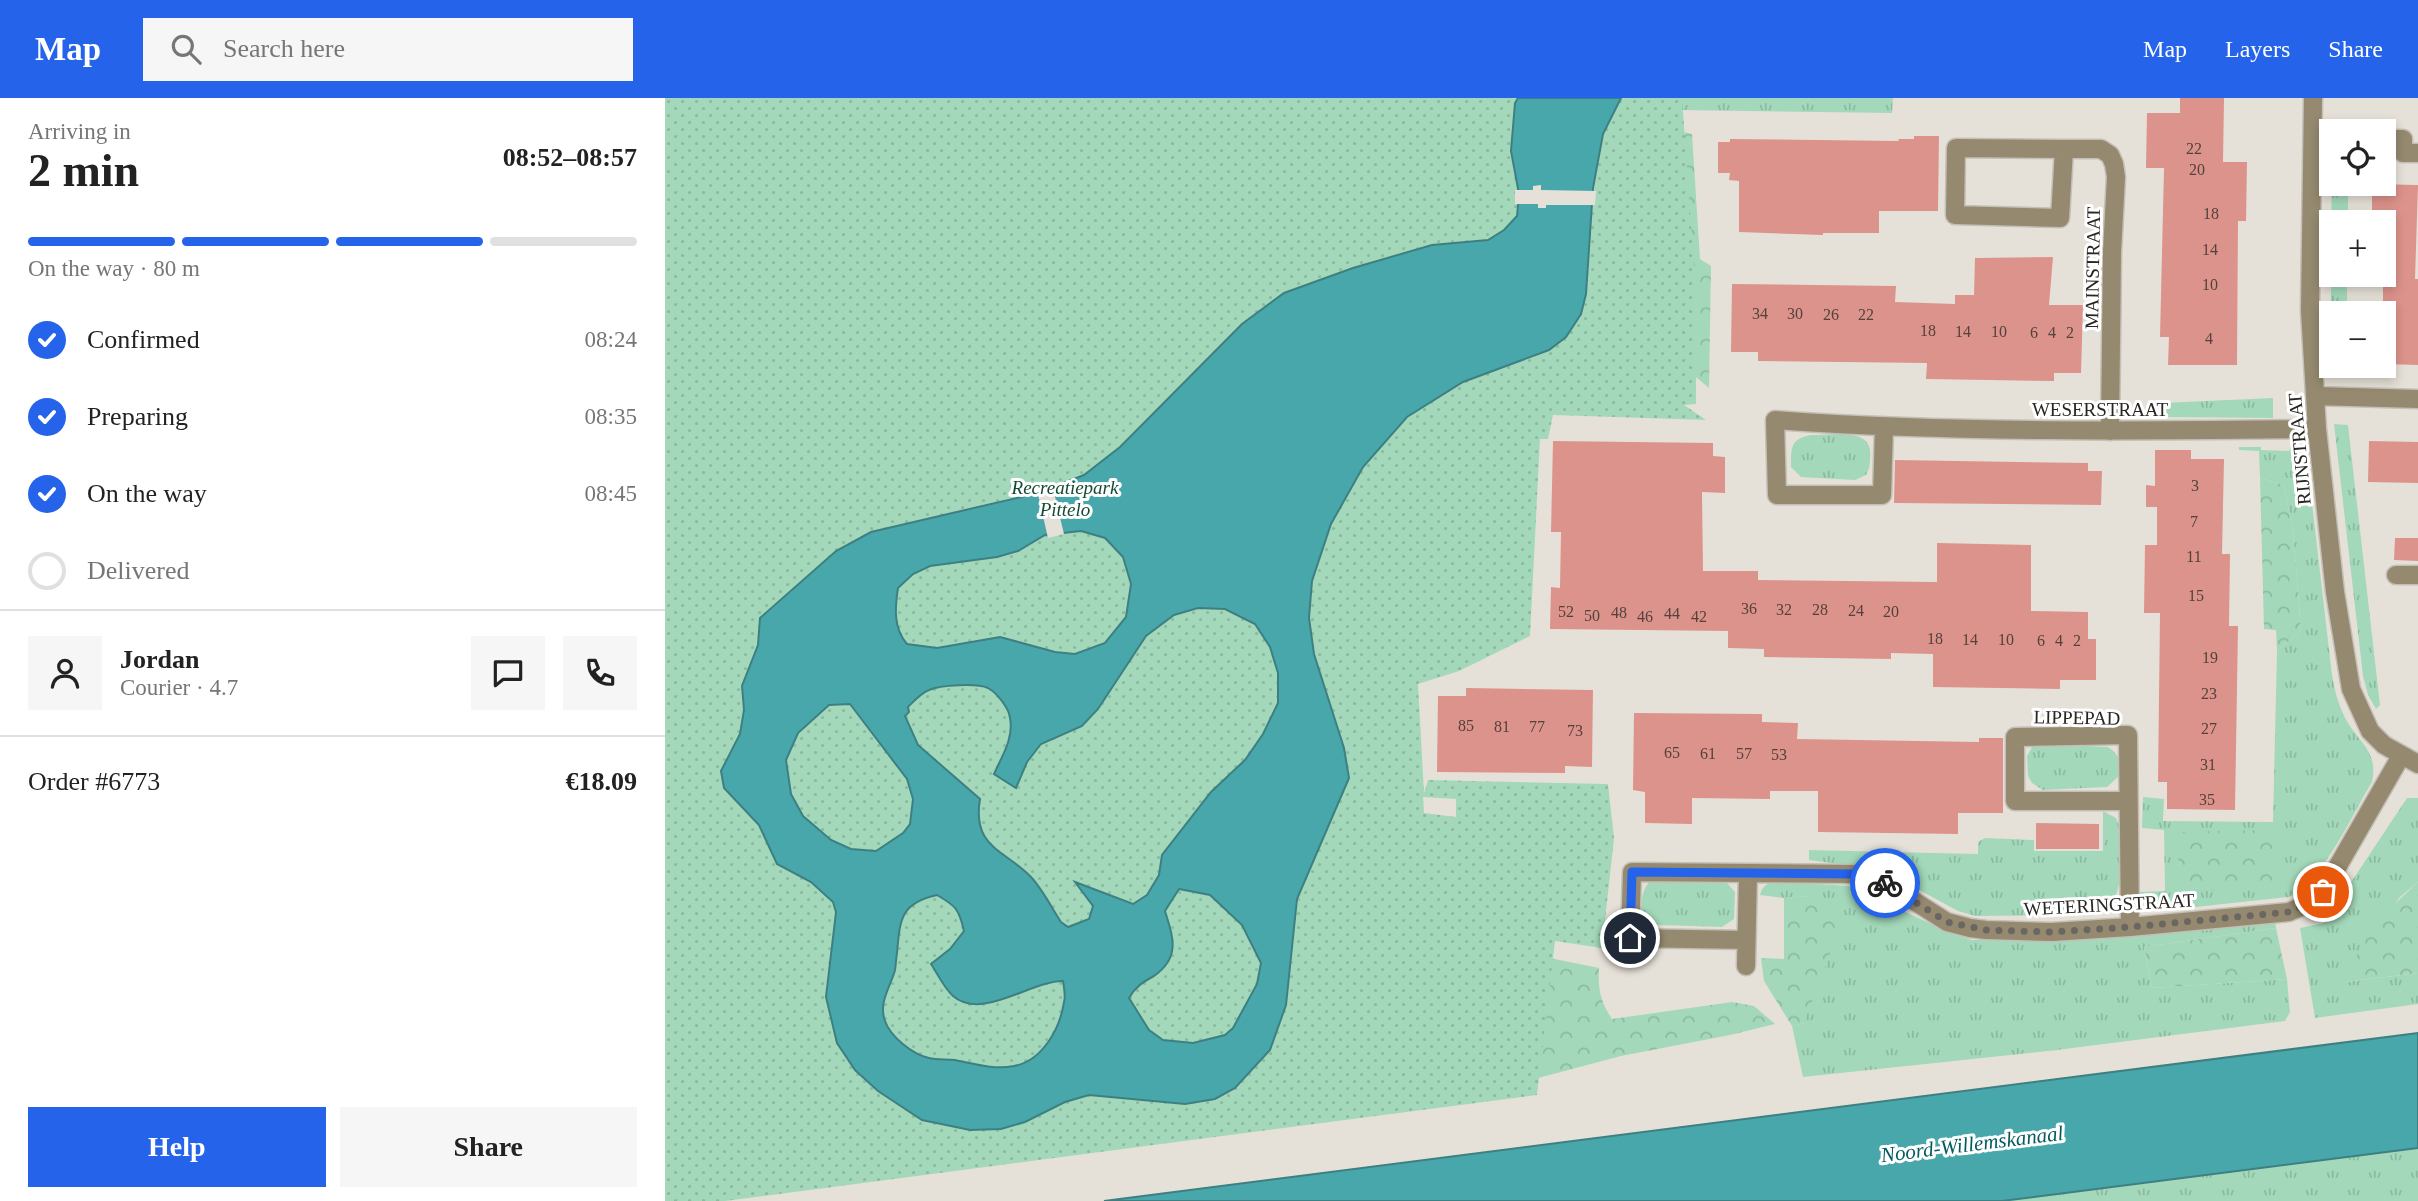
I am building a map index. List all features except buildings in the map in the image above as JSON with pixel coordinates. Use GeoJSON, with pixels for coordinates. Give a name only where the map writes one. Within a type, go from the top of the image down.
{"type":"FeatureCollection","features":[{"type":"Feature","properties":{"kind":"street","name":"RIJNSTRAAT"},"geometry":{"type":"LineString","coordinates":[[2313,98],[2310,311],[2317,429],[2335,592],[2351,689],[2370,731],[2384,745],[2418,764]]}},
{"type":"Feature","properties":{"kind":"street"},"geometry":{"type":"LineString","coordinates":[[2312,138],[2319,138]]}},
{"type":"Feature","properties":{"kind":"street"},"geometry":{"type":"LineString","coordinates":[[2396,139],[2403,139],[2403,153],[2418,153]]}},
{"type":"Feature","properties":{"kind":"street","name":"MAINSTRAAT"},"geometry":{"type":"LineString","coordinates":[[2064,149],[2060,218],[1955,215],[1956,148],[2101,149],[2110,155],[2116,177],[2112,252],[2111,431]]}},
{"type":"Feature","properties":{"kind":"street"},"geometry":{"type":"LineString","coordinates":[[2315,396],[2418,399]]}},
{"type":"Feature","properties":{"kind":"street","name":"WESERSTRAAT"},"geometry":{"type":"LineString","coordinates":[[1884,428],[1882,495],[1777,495],[1775,421],[1884,428],[2111,431],[2317,429]]}},
{"type":"Feature","properties":{"kind":"street"},"geometry":{"type":"LineString","coordinates":[[2396,575],[2418,575]]}},
{"type":"Feature","properties":{"kind":"street","name":"LIPPEPAD"},"geometry":{"type":"LineString","coordinates":[[2128,801],[2015,802],[2015,737],[2128,735],[2130,927]]}},
{"type":"Feature","properties":{"kind":"street","name":"WETERINGSTRAAT"},"geometry":{"type":"LineString","coordinates":[[1746,940],[1630,938],[1632,872],[1856,874],[1878,878],[1947,922],[1970,928],[2052,932],[2289,912],[2312,902],[2332,879],[2400,756]]}},
{"type":"Feature","properties":{"kind":"street"},"geometry":{"type":"LineString","coordinates":[[1746,965],[1748,873]]}},
{"type":"Feature","properties":{"kind":"green space","name":"Recreatiepark Pittelo"},"geometry":{"type":"Polygon","coordinates":[[[665,98],[1682,98],[1696,296],[1696,404],[1684,405],[1706,420],[1553,415],[1548,439],[1540,439],[1530,636],[1459,671],[1418,684],[1424,793],[1428,780],[1608,784],[1614,838],[1602,948],[1555,941],[1537,1095],[725,1201],[665,1201],[665,98]],[[1423,797],[1424,813],[1456,817],[1456,799],[1423,797]]]}},
{"type":"Feature","properties":{"kind":"green space"},"geometry":{"type":"Polygon","coordinates":[[[1621,98],[1893,98],[1892,113],[1677,110],[1621,98]]]}},
{"type":"Feature","properties":{"kind":"green space"},"geometry":{"type":"Polygon","coordinates":[[[1680,131],[1692,134],[1700,259],[1711,266],[1709,388],[1691,373],[1680,131]]]}},
{"type":"Feature","properties":{"kind":"green space"},"geometry":{"type":"Polygon","coordinates":[[[2332,196],[2348,196],[2348,210],[2331,210],[2332,196]]]}},
{"type":"Feature","properties":{"kind":"green space"},"geometry":{"type":"Polygon","coordinates":[[[2331,287],[2347,287],[2347,301],[2331,301],[2331,287]]]}},
{"type":"Feature","properties":{"kind":"green space"},"geometry":{"type":"Polygon","coordinates":[[[2273,398],[2273,418],[2162,417],[2161,403],[2273,398]]]}},
{"type":"Feature","properties":{"kind":"green space"},"geometry":{"type":"Polygon","coordinates":[[[2334,424],[2348,425],[2380,705],[2376,709],[2368,695],[2363,676],[2334,424]]]}},
{"type":"Feature","properties":{"kind":"green space"},"geometry":{"type":"Polygon","coordinates":[[[1811,435],[1851,435],[1866,441],[1870,448],[1870,459],[1866,475],[1855,480],[1801,477],[1791,467],[1793,445],[1799,439],[1811,435]]]}},
{"type":"Feature","properties":{"kind":"green space"},"geometry":{"type":"Polygon","coordinates":[[[2291,445],[2305,459],[2308,469],[2334,688],[2345,717],[2371,756],[2372,782],[2326,861],[2302,888],[2289,897],[2159,911],[2147,905],[2139,892],[2165,891],[2164,830],[2142,828],[2143,797],[2164,799],[2163,821],[2273,822],[2277,651],[2301,630],[2293,531],[2284,485],[2260,478],[2259,451],[2239,450],[2239,447],[2289,451],[2291,445]]]}},
{"type":"Feature","properties":{"kind":"green space"},"geometry":{"type":"Polygon","coordinates":[[[2260,478],[2284,485],[2293,531],[2301,630],[2277,651],[2276,630],[2264,629],[2260,478]]]}},
{"type":"Feature","properties":{"kind":"green space"},"geometry":{"type":"Polygon","coordinates":[[[2040,744],[2108,747],[2119,760],[2118,777],[2107,787],[2043,790],[2032,783],[2028,776],[2027,756],[2032,747],[2040,744]]]}},
{"type":"Feature","properties":{"kind":"green space"},"geometry":{"type":"Polygon","coordinates":[[[2407,798],[2418,798],[2418,882],[2399,898],[2346,982],[2418,973],[2418,1004],[2315,1018],[2300,928],[2324,923],[2407,798]]]}},
{"type":"Feature","properties":{"kind":"green space"},"geometry":{"type":"Polygon","coordinates":[[[2103,811],[2116,818],[2119,826],[2120,879],[2112,902],[2104,910],[2092,915],[1975,916],[1958,911],[1882,870],[1809,860],[1809,850],[1978,854],[1978,842],[1985,838],[2034,840],[2034,851],[2103,851],[2103,811]]]}},
{"type":"Feature","properties":{"kind":"green space"},"geometry":{"type":"Polygon","coordinates":[[[2277,830],[2277,883],[2189,893],[2178,879],[2179,832],[2277,830]]]}},
{"type":"Feature","properties":{"kind":"green space"},"geometry":{"type":"Polygon","coordinates":[[[1661,875],[1727,883],[1735,892],[1734,919],[1722,927],[1658,925],[1645,918],[1641,911],[1645,889],[1650,881],[1661,875]]]}},
{"type":"Feature","properties":{"kind":"green space"},"geometry":{"type":"Polygon","coordinates":[[[1776,881],[1849,886],[1953,934],[1972,940],[2068,938],[2275,920],[2276,928],[2144,947],[2152,988],[2287,979],[2290,1012],[2285,1021],[2057,1050],[1803,1077],[1792,1026],[1804,1023],[1808,896],[1784,898],[1760,895],[1765,885],[1776,881]]]}},
{"type":"Feature","properties":{"kind":"green space"},"geometry":{"type":"Polygon","coordinates":[[[2418,882],[2418,973],[2345,982],[2369,928],[2418,882]]]}},
{"type":"Feature","properties":{"kind":"green space"},"geometry":{"type":"Polygon","coordinates":[[[1808,896],[1839,930],[1804,1023],[1792,1026],[1764,981],[1761,958],[1784,959],[1784,898],[1808,896]]]}},
{"type":"Feature","properties":{"kind":"green space"},"geometry":{"type":"Polygon","coordinates":[[[2276,928],[2287,979],[2152,988],[2144,947],[2276,928]]]}},
{"type":"Feature","properties":{"kind":"green space"},"geometry":{"type":"Polygon","coordinates":[[[1511,950],[1599,968],[1601,995],[1612,1019],[1732,1002],[1754,1006],[1775,1024],[1621,1056],[1429,1107],[1511,950]]]}},
{"type":"Feature","properties":{"kind":"green space"},"geometry":{"type":"Polygon","coordinates":[[[2418,1148],[2418,1201],[2002,1201],[2418,1148]]]}},
{"type":"Feature","properties":{"kind":"water"},"geometry":{"type":"Polygon","coordinates":[[[1518,98],[1621,98],[1603,134],[1593,188],[1586,294],[1581,314],[1566,337],[1549,350],[1463,382],[1407,417],[1363,467],[1331,524],[1312,581],[1309,618],[1314,654],[1344,748],[1349,778],[1297,899],[1286,1005],[1270,1050],[1235,1088],[1215,1099],[1185,1104],[1089,1095],[1065,1102],[1025,1122],[1001,1129],[970,1130],[922,1120],[878,1091],[855,1070],[837,1043],[826,997],[836,912],[833,902],[811,882],[777,864],[759,825],[724,788],[721,771],[740,734],[744,710],[742,686],[758,645],[760,618],[836,551],[871,532],[1038,493],[1084,475],[1120,447],[1242,324],[1284,293],[1353,268],[1432,245],[1488,240],[1504,230],[1517,216],[1518,206],[1519,194],[1511,151],[1515,103],[1518,98]],[[1081,531],[1045,535],[1018,551],[997,557],[930,566],[913,574],[898,588],[896,617],[902,638],[907,644],[937,648],[1000,637],[1055,652],[1075,654],[1105,643],[1126,617],[1131,584],[1123,557],[1105,538],[1081,531]],[[1198,608],[1174,615],[1146,636],[1098,709],[1082,726],[1041,744],[1027,762],[1016,788],[994,774],[1007,747],[1011,725],[1002,701],[991,690],[983,686],[967,685],[934,688],[923,693],[908,707],[909,712],[905,716],[918,745],[980,799],[979,815],[985,837],[1030,876],[1061,922],[1068,927],[1089,919],[1093,906],[1075,882],[1133,904],[1147,895],[1159,875],[1162,855],[1211,792],[1245,760],[1263,734],[1278,703],[1278,673],[1270,647],[1255,624],[1225,609],[1198,608]],[[850,704],[829,705],[798,733],[786,760],[791,794],[803,816],[831,840],[851,849],[876,851],[903,833],[910,824],[913,799],[907,779],[850,704]],[[1179,889],[1165,911],[1172,938],[1171,954],[1163,969],[1137,988],[1129,998],[1149,1030],[1163,1040],[1193,1043],[1225,1035],[1233,1028],[1257,984],[1261,963],[1242,925],[1210,895],[1179,889]],[[937,895],[909,908],[901,922],[895,970],[884,1001],[883,1014],[892,1033],[909,1049],[932,1059],[999,1067],[1014,1066],[1033,1058],[1048,1042],[1058,1023],[1065,1000],[1063,981],[992,1002],[965,1003],[950,993],[931,964],[950,949],[964,931],[958,913],[953,905],[937,895]]]}},
{"type":"Feature","properties":{"kind":"water","name":"Noord-Willemskanaal"},"geometry":{"type":"Polygon","coordinates":[[[2418,1033],[2418,1148],[2002,1201],[1104,1201],[2418,1033]]]}},
{"type":"Feature","properties":{"kind":"pier"},"geometry":{"type":"Polygon","coordinates":[[[1541,185],[1541,190],[1596,191],[1595,205],[1546,205],[1546,208],[1538,208],[1538,204],[1515,204],[1515,190],[1533,190],[1533,186],[1541,185]]]}},
{"type":"Feature","properties":{"kind":"pier"},"geometry":{"type":"Polygon","coordinates":[[[1052,484],[1064,534],[1048,538],[1037,490],[1052,484]]]}},
{"type":"Feature","properties":{"kind":"way so far"},"geometry":{"type":"LineString","coordinates":[[1885,883],[1947,922],[1986,930],[2052,932],[2289,912],[2312,902],[2323,892]]}},
{"type":"Feature","properties":{"kind":"route"},"geometry":{"type":"LineString","coordinates":[[1630,938],[1632,872],[1856,874],[1878,878],[1885,883]]}}]}
